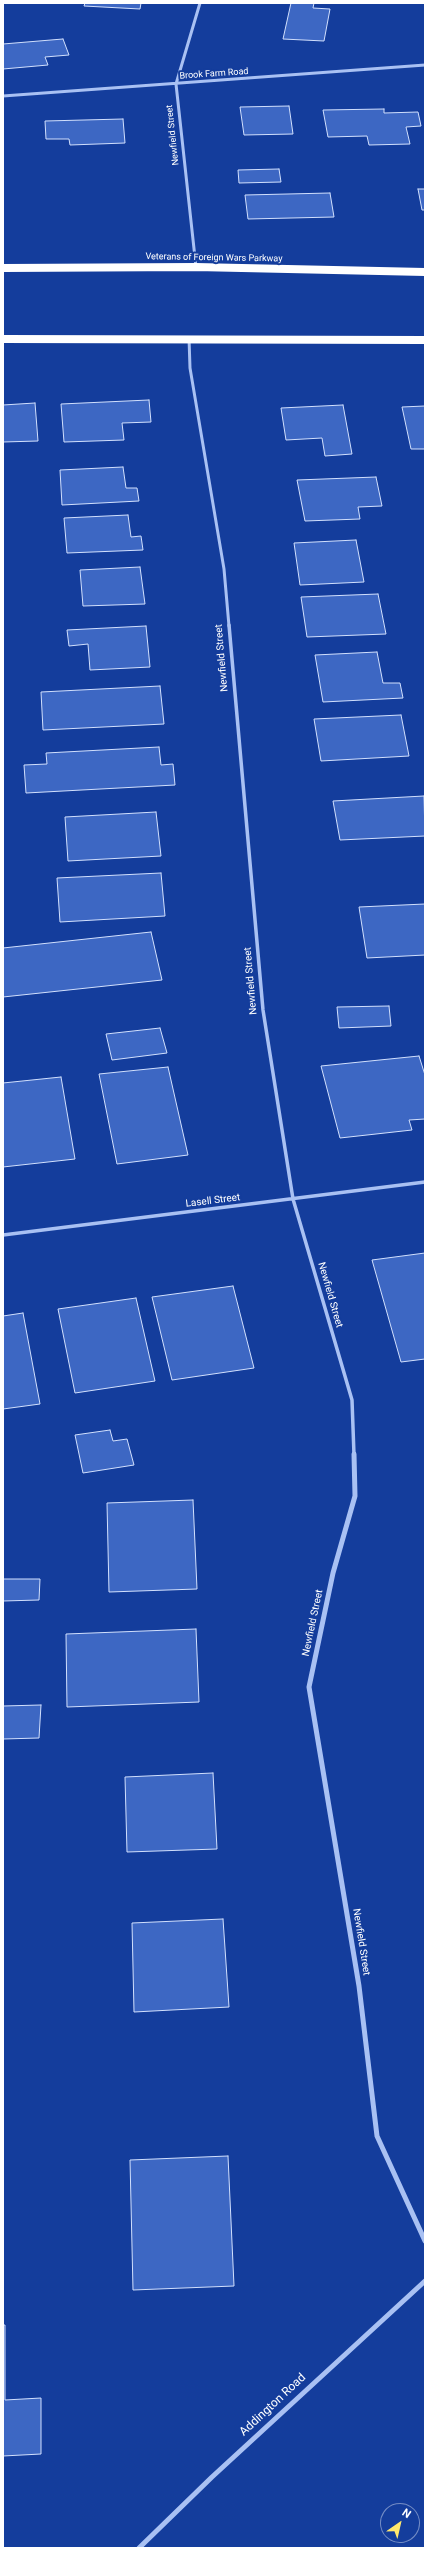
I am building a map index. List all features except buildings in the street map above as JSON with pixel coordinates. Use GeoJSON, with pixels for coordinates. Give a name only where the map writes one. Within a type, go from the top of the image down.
{"type":"FeatureCollection","features":[{"type":"Feature","properties":{"kind":"highway","name":"Veterans of Foreign Wars Parkway"},"geometry":{"type":"LineString","coordinates":[[3,268],[196,267],[425,272]]}},
{"type":"Feature","properties":{"kind":"highway"},"geometry":{"type":"LineString","coordinates":[[3,339],[189,338],[425,340]]}},
{"type":"Feature","properties":{"kind":"street","name":"Newfield Street"},"geometry":{"type":"LineString","coordinates":[[196,267],[176,84],[200,3]]}},
{"type":"Feature","properties":{"kind":"street","name":"Brook Farm Road"},"geometry":{"type":"LineString","coordinates":[[3,96],[425,65]]}},
{"type":"Feature","properties":{"kind":"street","name":"Newfield Street"},"geometry":{"type":"LineString","coordinates":[[189,338],[190,368],[224,569],[262,1010],[293,1199],[352,1400],[355,1496],[333,1573],[309,1687],[359,1986],[377,2136],[425,2241]]}},
{"type":"Feature","properties":{"kind":"street","name":"Lasell Street"},"geometry":{"type":"LineString","coordinates":[[3,1235],[425,1182]]}},
{"type":"Feature","properties":{"kind":"street","name":"Addington Road"},"geometry":{"type":"LineString","coordinates":[[139,2548],[212,2477],[425,2281]]}}]}
